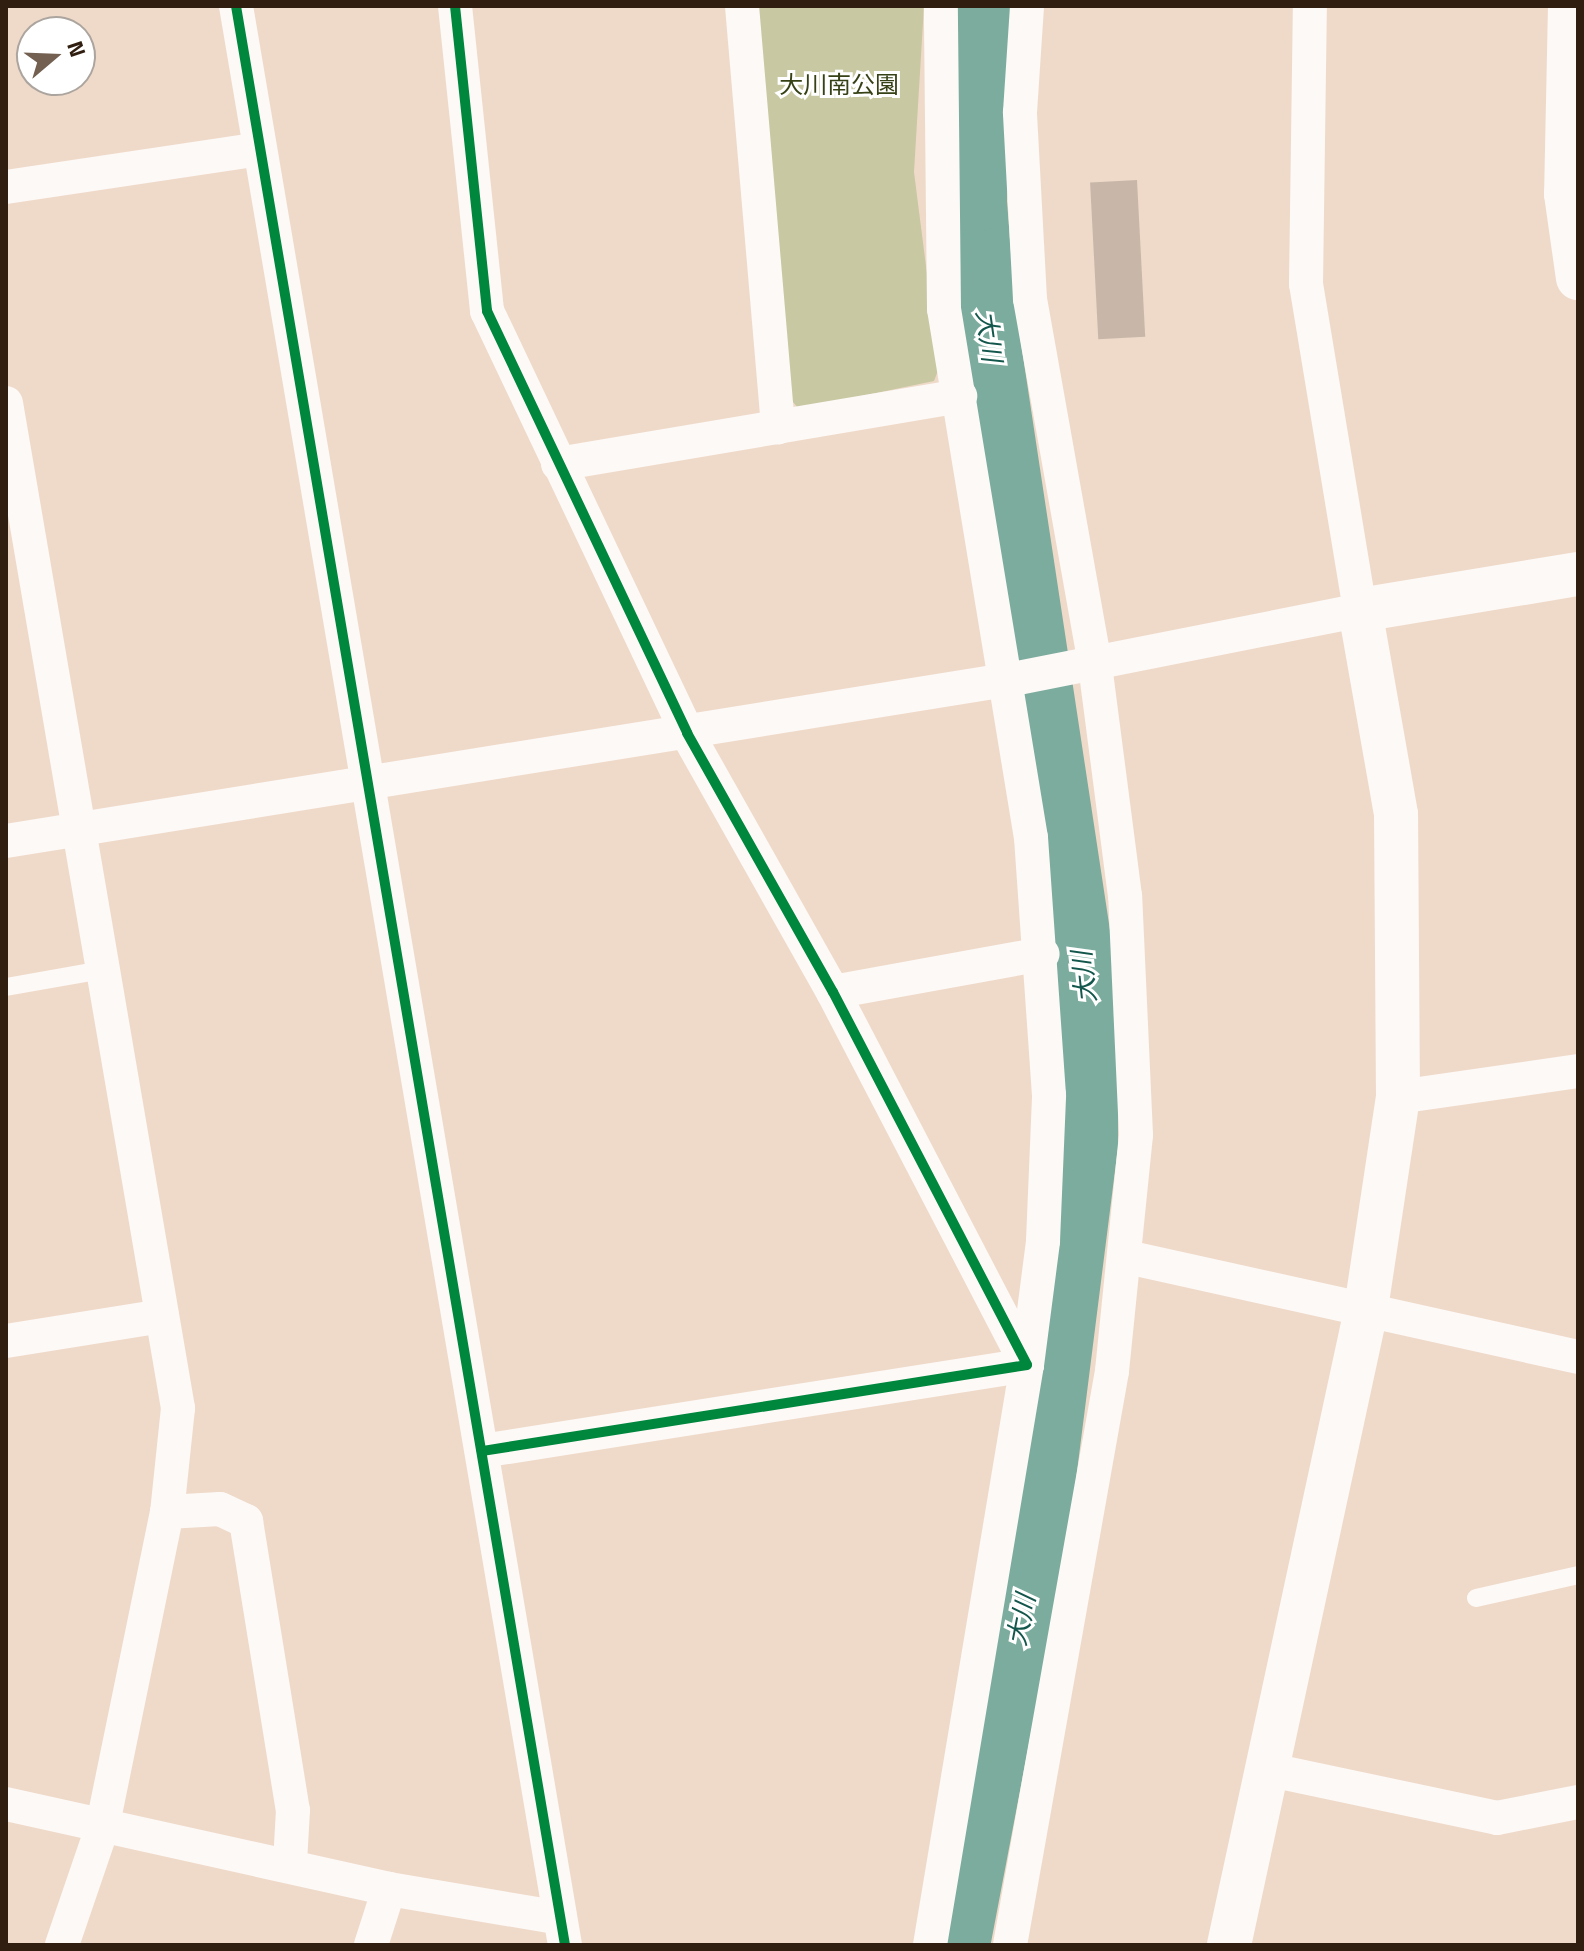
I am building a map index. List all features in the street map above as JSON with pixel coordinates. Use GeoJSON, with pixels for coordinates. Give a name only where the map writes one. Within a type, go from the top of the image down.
{"type":"FeatureCollection","features":[{"type":"Feature","properties":{"kind":"street"},"geometry":{"type":"LineString","coordinates":[[6,1804],[290,1862],[563,1931],[373,782],[236,6]]}},
{"type":"Feature","properties":{"kind":"street"},"geometry":{"type":"LineString","coordinates":[[455,6],[487,311],[687,733],[833,992],[1027,1365]]}},
{"type":"Feature","properties":{"kind":"street"},"geometry":{"type":"LineString","coordinates":[[742,6],[778,427]]}},
{"type":"Feature","properties":{"kind":"street"},"geometry":{"type":"LineString","coordinates":[[930,1945],[1027,1365],[1043,1241],[1049,1095],[1043,954],[1010,679],[944,309],[939,199],[941,6]]}},
{"type":"Feature","properties":{"kind":"street"},"geometry":{"type":"LineString","coordinates":[[1010,1945],[1127,1257],[1136,1135],[1133,965],[1030,299],[1020,112],[1027,6]]}},
{"type":"Feature","properties":{"kind":"street"},"geometry":{"type":"LineString","coordinates":[[1229,1945],[1270,1770],[1365,1315],[1398,1097],[1396,814],[1306,284],[1310,6]]}},
{"type":"Feature","properties":{"kind":"street"},"geometry":{"type":"LineString","coordinates":[[1570,6],[1566,194],[1578,278]]}},
{"type":"Feature","properties":{"kind":"street"},"geometry":{"type":"LineString","coordinates":[[6,187],[259,149]]}},
{"type":"Feature","properties":{"kind":"street"},"geometry":{"type":"LineString","coordinates":[[558,464],[960,396]]}},
{"type":"Feature","properties":{"kind":"street"},"geometry":{"type":"LineString","coordinates":[[6,403],[74,829],[102,970],[178,1408],[167,1512],[103,1825],[62,1945]]}},
{"type":"Feature","properties":{"kind":"street"},"geometry":{"type":"LineString","coordinates":[[6,841],[1010,679],[1360,610],[1578,574]]}},
{"type":"Feature","properties":{"kind":"street"},"geometry":{"type":"LineString","coordinates":[[833,992],[1043,954]]}},
{"type":"Feature","properties":{"kind":"street"},"geometry":{"type":"LineString","coordinates":[[1398,1097],[1578,1071]]}},
{"type":"Feature","properties":{"kind":"street"},"geometry":{"type":"LineString","coordinates":[[1127,1257],[1365,1315],[1577,1361]]}},
{"type":"Feature","properties":{"kind":"street"},"geometry":{"type":"LineString","coordinates":[[6,1341],[162,1316]]}},
{"type":"Feature","properties":{"kind":"street"},"geometry":{"type":"LineString","coordinates":[[482,1451],[1027,1365]]}},
{"type":"Feature","properties":{"kind":"street"},"geometry":{"type":"LineString","coordinates":[[167,1512],[220,1509],[246,1521],[293,1810],[290,1862]]}},
{"type":"Feature","properties":{"kind":"street"},"geometry":{"type":"LineString","coordinates":[[1270,1770],[1497,1818],[1578,1802]]}},
{"type":"Feature","properties":{"kind":"street"},"geometry":{"type":"LineString","coordinates":[[371,1945],[389,1889]]}},
{"type":"Feature","properties":{"kind":"lane"},"geometry":{"type":"LineString","coordinates":[[6,987],[102,970]]}},
{"type":"Feature","properties":{"kind":"lane"},"geometry":{"type":"LineString","coordinates":[[1476,1598],[1578,1575]]}},
{"type":"Feature","properties":{"kind":"green space","name":"大川南公園"},"geometry":{"type":"Polygon","coordinates":[[[757,6],[924,6],[914,172],[939,368],[934,381],[799,409],[786,394],[757,6]]]}},
{"type":"Feature","properties":{"kind":"building"},"geometry":{"type":"Polygon","coordinates":[[[1137,180],[1145,337],[1098,339],[1090,182],[1137,180]]]}},
{"type":"Feature","properties":{"kind":"waterway","name":"大川"},"geometry":{"type":"LineString","coordinates":[[959,1945],[1039,1525],[1087,1143],[1088,992],[984,306],[976,201],[983,6]]}},
{"type":"Feature","properties":{"kind":"cycle path"},"geometry":{"type":"LineString","coordinates":[[236,6],[565,1945]]}},
{"type":"Feature","properties":{"kind":"cycle path"},"geometry":{"type":"LineString","coordinates":[[455,6],[487,311],[687,733],[833,992],[1027,1365],[482,1451]]}}]}
